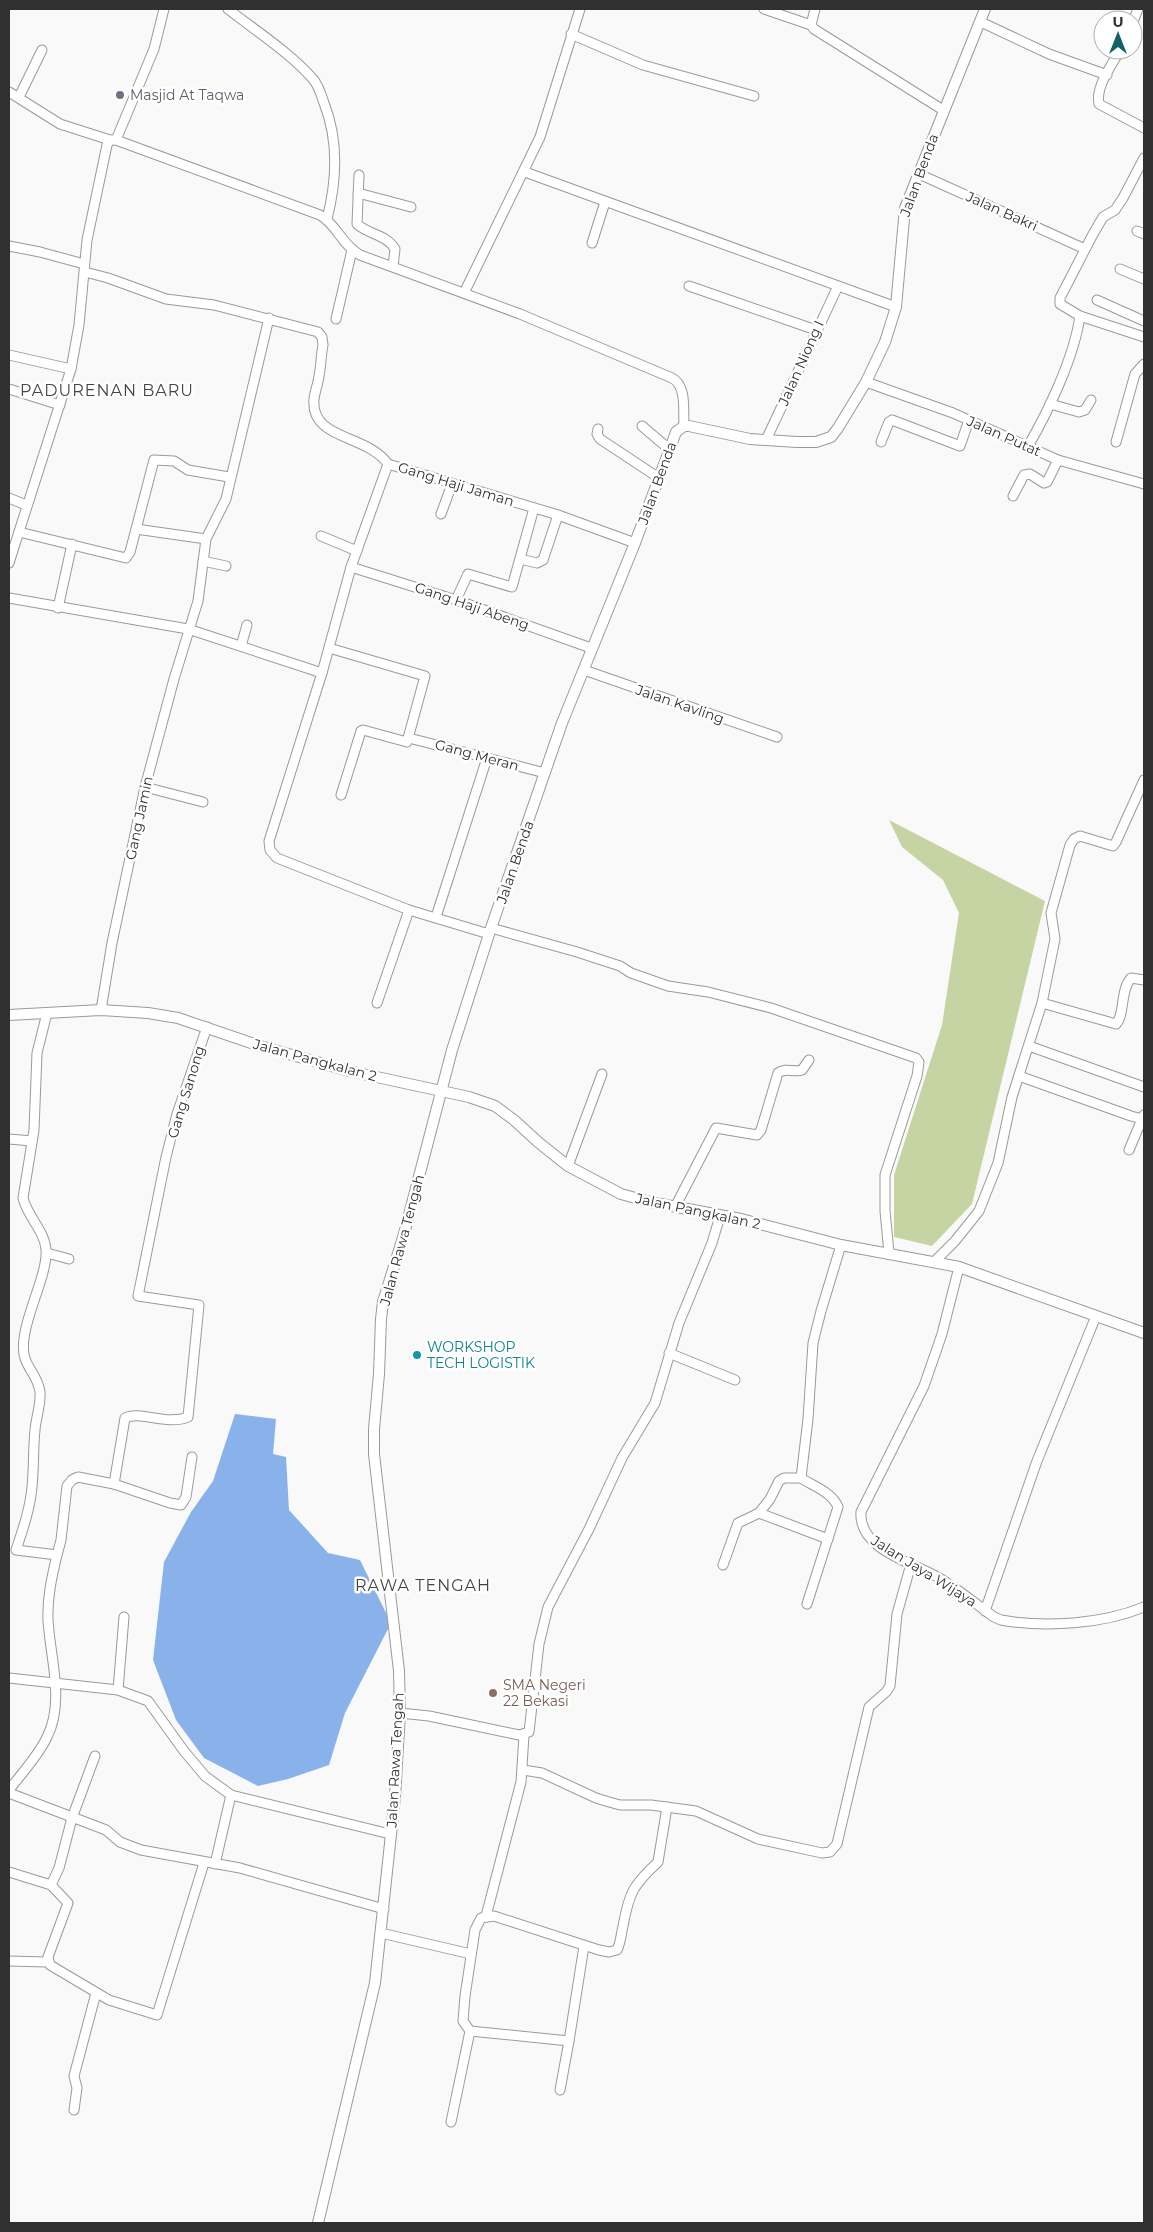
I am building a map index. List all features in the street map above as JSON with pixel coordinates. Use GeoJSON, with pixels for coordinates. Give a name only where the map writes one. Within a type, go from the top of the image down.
{"type":"FeatureCollection","features":[{"type":"Feature","properties":{"kind":"street"},"geometry":{"type":"LineString","coordinates":[[9,560],[71,369],[79,326],[84,268],[96,194],[107,146],[113,140],[154,49],[164,9]]}},
{"type":"Feature","properties":{"kind":"street"},"geometry":{"type":"LineString","coordinates":[[228,9],[297,63],[314,80],[333,127],[336,142],[333,188],[327,219]]}},
{"type":"Feature","properties":{"kind":"street"},"geometry":{"type":"LineString","coordinates":[[464,292],[525,172],[550,111],[571,34],[580,9]]}},
{"type":"Feature","properties":{"kind":"street"},"geometry":{"type":"LineString","coordinates":[[764,9],[811,25],[943,110]]}},
{"type":"Feature","properties":{"kind":"street"},"geometry":{"type":"LineString","coordinates":[[811,25],[815,9]]}},
{"type":"Feature","properties":{"kind":"street","name":"Jalan Benda"},"geometry":{"type":"LineString","coordinates":[[441,1090],[490,931],[562,723],[635,543],[676,432],[684,426],[766,440],[816,442],[831,436],[838,428],[866,382],[885,342],[896,307],[902,223],[905,208],[985,9]]}},
{"type":"Feature","properties":{"kind":"street"},"geometry":{"type":"LineString","coordinates":[[981,22],[1049,54],[1107,75]]}},
{"type":"Feature","properties":{"kind":"street"},"geometry":{"type":"LineString","coordinates":[[571,34],[644,65],[754,96]]}},
{"type":"Feature","properties":{"kind":"street"},"geometry":{"type":"LineString","coordinates":[[19,97],[42,50]]}},
{"type":"Feature","properties":{"kind":"street"},"geometry":{"type":"LineString","coordinates":[[1115,60],[1098,95],[1099,104],[1144,128]]}},
{"type":"Feature","properties":{"kind":"street"},"geometry":{"type":"LineString","coordinates":[[9,92],[60,124],[113,140],[292,204],[327,219],[352,250],[589,342],[679,382],[682,389],[684,426]]}},
{"type":"Feature","properties":{"kind":"street"},"geometry":{"type":"LineString","coordinates":[[1144,158],[1115,210],[1103,217],[1060,298],[1060,304],[1080,316],[1144,337]]}},
{"type":"Feature","properties":{"kind":"street"},"geometry":{"type":"LineString","coordinates":[[525,172],[896,307]]}},
{"type":"Feature","properties":{"kind":"street","name":"Jalan Bakri"},"geometry":{"type":"LineString","coordinates":[[919,174],[1085,249]]}},
{"type":"Feature","properties":{"kind":"street"},"geometry":{"type":"LineString","coordinates":[[359,175],[357,224],[363,229],[388,240],[395,249],[392,266]]}},
{"type":"Feature","properties":{"kind":"street"},"geometry":{"type":"LineString","coordinates":[[358,193],[411,207]]}},
{"type":"Feature","properties":{"kind":"street"},"geometry":{"type":"LineString","coordinates":[[592,243],[605,202]]}},
{"type":"Feature","properties":{"kind":"street","name":"Gang Haji Jaman"},"geometry":{"type":"LineString","coordinates":[[9,246],[40,252],[166,299],[193,301],[269,318],[318,332],[322,337],[319,377],[314,400],[317,420],[324,428],[367,446],[383,457],[388,464],[558,515],[635,543]]}},
{"type":"Feature","properties":{"kind":"street"},"geometry":{"type":"LineString","coordinates":[[336,319],[352,250]]}},
{"type":"Feature","properties":{"kind":"street"},"geometry":{"type":"LineString","coordinates":[[1120,269],[1144,279]]}},
{"type":"Feature","properties":{"kind":"street"},"geometry":{"type":"LineString","coordinates":[[689,286],[816,330]]}},
{"type":"Feature","properties":{"kind":"street","name":"Jalan Niong I"},"geometry":{"type":"LineString","coordinates":[[766,440],[838,286]]}},
{"type":"Feature","properties":{"kind":"street"},"geometry":{"type":"LineString","coordinates":[[1097,300],[1144,321]]}},
{"type":"Feature","properties":{"kind":"street"},"geometry":{"type":"LineString","coordinates":[[1027,448],[1050,404],[1071,349],[1080,316]]}},
{"type":"Feature","properties":{"kind":"street","name":"Gang Jamin"},"geometry":{"type":"LineString","coordinates":[[101,1010],[112,943],[145,787],[188,629],[198,601],[206,539],[223,506],[269,318]]}},
{"type":"Feature","properties":{"kind":"street"},"geometry":{"type":"LineString","coordinates":[[9,355],[71,369]]}},
{"type":"Feature","properties":{"kind":"street"},"geometry":{"type":"LineString","coordinates":[[1116,442],[1136,374],[1144,364]]}},
{"type":"Feature","properties":{"kind":"street","name":"Jalan Putat"},"geometry":{"type":"LineString","coordinates":[[866,382],[969,420],[1027,448],[1058,460],[1144,484]]}},
{"type":"Feature","properties":{"kind":"street"},"geometry":{"type":"LineString","coordinates":[[9,389],[60,405]]}},
{"type":"Feature","properties":{"kind":"street"},"geometry":{"type":"LineString","coordinates":[[1050,404],[1078,412],[1085,410],[1091,400]]}},
{"type":"Feature","properties":{"kind":"street"},"geometry":{"type":"LineString","coordinates":[[881,442],[889,422],[892,420],[960,446],[969,420]]}},
{"type":"Feature","properties":{"kind":"street"},"geometry":{"type":"LineString","coordinates":[[642,426],[669,449]]}},
{"type":"Feature","properties":{"kind":"street"},"geometry":{"type":"LineString","coordinates":[[598,429],[597,434],[600,439],[659,478]]}},
{"type":"Feature","properties":{"kind":"street"},"geometry":{"type":"LineString","coordinates":[[19,532],[126,558],[129,555],[154,460],[174,462],[188,470],[229,477]]}},
{"type":"Feature","properties":{"kind":"street"},"geometry":{"type":"LineString","coordinates":[[1014,496],[1024,475],[1030,474],[1044,483],[1047,482],[1058,460]]}},
{"type":"Feature","properties":{"kind":"street"},"geometry":{"type":"LineString","coordinates":[[388,464],[351,567],[322,674],[269,840],[270,850],[277,858],[409,910],[577,952],[620,966],[632,973],[668,986],[708,992],[771,1008],[916,1058],[919,1062],[917,1076],[885,1175],[889,1253]]}},
{"type":"Feature","properties":{"kind":"street"},"geometry":{"type":"LineString","coordinates":[[442,514],[452,484]]}},
{"type":"Feature","properties":{"kind":"street"},"geometry":{"type":"LineString","coordinates":[[9,498],[26,505]]}},
{"type":"Feature","properties":{"kind":"street"},"geometry":{"type":"LineString","coordinates":[[456,600],[468,574],[512,586],[534,508]]}},
{"type":"Feature","properties":{"kind":"street"},"geometry":{"type":"LineString","coordinates":[[520,559],[537,563],[543,560],[558,515]]}},
{"type":"Feature","properties":{"kind":"street"},"geometry":{"type":"LineString","coordinates":[[136,529],[206,539]]}},
{"type":"Feature","properties":{"kind":"street"},"geometry":{"type":"LineString","coordinates":[[320,536],[357,550]]}},
{"type":"Feature","properties":{"kind":"street"},"geometry":{"type":"LineString","coordinates":[[58,608],[72,544]]}},
{"type":"Feature","properties":{"kind":"street"},"geometry":{"type":"LineString","coordinates":[[203,561],[226,566]]}},
{"type":"Feature","properties":{"kind":"street","name":"Gang Haji Abeng"},"geometry":{"type":"LineString","coordinates":[[351,567],[456,600],[591,648]]}},
{"type":"Feature","properties":{"kind":"street"},"geometry":{"type":"LineString","coordinates":[[9,598],[188,629],[322,674]]}},
{"type":"Feature","properties":{"kind":"street"},"geometry":{"type":"LineString","coordinates":[[241,646],[247,624]]}},
{"type":"Feature","properties":{"kind":"street"},"geometry":{"type":"LineString","coordinates":[[329,648],[424,675],[409,738]]}},
{"type":"Feature","properties":{"kind":"street","name":"Jalan Kavling"},"geometry":{"type":"LineString","coordinates":[[584,670],[777,737]]}},
{"type":"Feature","properties":{"kind":"street","name":"Gang Meran"},"geometry":{"type":"LineString","coordinates":[[341,796],[361,731],[363,730],[405,742],[409,738],[545,773]]}},
{"type":"Feature","properties":{"kind":"street"},"geometry":{"type":"LineString","coordinates":[[436,917],[487,758]]}},
{"type":"Feature","properties":{"kind":"street"},"geometry":{"type":"LineString","coordinates":[[934,1262],[955,1242],[972,1221],[989,1188],[1000,1158],[1008,1112],[1042,1003],[1054,939],[1051,913],[1070,846],[1074,839],[1080,836],[1113,846],[1144,780]]}},
{"type":"Feature","properties":{"kind":"street"},"geometry":{"type":"LineString","coordinates":[[145,787],[204,802]]}},
{"type":"Feature","properties":{"kind":"street"},"geometry":{"type":"LineString","coordinates":[[377,1003],[409,910]]}},
{"type":"Feature","properties":{"kind":"street"},"geometry":{"type":"LineString","coordinates":[[1042,1003],[1116,1024],[1119,1020],[1122,1000],[1128,982],[1131,978],[1144,980]]}},
{"type":"Feature","properties":{"kind":"street","name":"Jalan Pangkalan 2"},"geometry":{"type":"LineString","coordinates":[[9,1015],[101,1010],[148,1013],[178,1018],[260,1046],[349,1071],[441,1090],[495,1106],[568,1166],[621,1194],[794,1231],[841,1245],[959,1267],[1144,1333]]}},
{"type":"Feature","properties":{"kind":"street"},"geometry":{"type":"LineString","coordinates":[[47,1013],[37,1053],[32,1141],[23,1198],[25,1207],[33,1216],[47,1253],[24,1337],[23,1354],[27,1367],[37,1382],[40,1405],[33,1453],[32,1487],[26,1522],[12,1549],[57,1555]]}},
{"type":"Feature","properties":{"kind":"street","name":"Gang Sanong"},"geometry":{"type":"LineString","coordinates":[[114,1484],[125,1418],[136,1416],[172,1421],[188,1417],[200,1305],[138,1296],[166,1157],[177,1114],[206,1027]]}},
{"type":"Feature","properties":{"kind":"street"},"geometry":{"type":"LineString","coordinates":[[1029,1046],[1144,1087]]}},
{"type":"Feature","properties":{"kind":"street"},"geometry":{"type":"LineString","coordinates":[[676,1207],[716,1128],[757,1134],[761,1130],[776,1076],[786,1069],[798,1072],[802,1070],[809,1060]]}},
{"type":"Feature","properties":{"kind":"street"},"geometry":{"type":"LineString","coordinates":[[568,1166],[602,1074]]}},
{"type":"Feature","properties":{"kind":"street"},"geometry":{"type":"LineString","coordinates":[[1019,1076],[1143,1116],[1129,1150]]}},
{"type":"Feature","properties":{"kind":"street","name":"Jalan Rawa Tengah"},"geometry":{"type":"LineString","coordinates":[[318,2223],[331,2177],[344,2110],[368,2016],[384,1909],[395,1797],[400,1713],[399,1670],[374,1454],[383,1302],[433,1125],[441,1090]]}},
{"type":"Feature","properties":{"kind":"street"},"geometry":{"type":"LineString","coordinates":[[9,1139],[32,1141]]}},
{"type":"Feature","properties":{"kind":"street"},"geometry":{"type":"LineString","coordinates":[[486,1916],[523,1770],[524,1735],[531,1727],[539,1644],[548,1607],[589,1529],[622,1458],[654,1403],[678,1323],[712,1243],[720,1216]]}},
{"type":"Feature","properties":{"kind":"street"},"geometry":{"type":"LineString","coordinates":[[800,1478],[808,1419],[813,1343],[841,1245]]}},
{"type":"Feature","properties":{"kind":"street"},"geometry":{"type":"LineString","coordinates":[[47,1253],[69,1259]]}},
{"type":"Feature","properties":{"kind":"street","name":"Jalan Jaya Wijaya"},"geometry":{"type":"LineString","coordinates":[[959,1267],[942,1334],[924,1386],[861,1512],[862,1526],[875,1544],[947,1583],[1001,1620],[1052,1625],[1098,1618],[1144,1606]]}},
{"type":"Feature","properties":{"kind":"street"},"geometry":{"type":"LineString","coordinates":[[986,1611],[1037,1461],[1096,1316]]}},
{"type":"Feature","properties":{"kind":"street"},"geometry":{"type":"LineString","coordinates":[[669,1353],[735,1380]]}},
{"type":"Feature","properties":{"kind":"street"},"geometry":{"type":"LineString","coordinates":[[192,1457],[186,1497],[181,1505],[170,1504],[114,1484],[78,1477],[67,1486],[61,1540],[51,1584],[48,1619],[56,1684],[54,1710],[47,1738],[9,1792],[106,1830],[120,1842],[141,1850],[204,1863],[240,1868],[384,1909]]}},
{"type":"Feature","properties":{"kind":"street"},"geometry":{"type":"LineString","coordinates":[[722,1564],[738,1523],[759,1513],[770,1500],[780,1481],[784,1478],[800,1478],[830,1495],[836,1501],[838,1507],[807,1604]]}},
{"type":"Feature","properties":{"kind":"street"},"geometry":{"type":"LineString","coordinates":[[759,1513],[828,1539]]}},
{"type":"Feature","properties":{"kind":"street"},"geometry":{"type":"LineString","coordinates":[[523,1770],[542,1773],[620,1805],[666,1807],[696,1811],[758,1839],[822,1853],[830,1852],[837,1844],[869,1707],[890,1686],[898,1614],[911,1564]]}},
{"type":"Feature","properties":{"kind":"street"},"geometry":{"type":"LineString","coordinates":[[118,1690],[124,1617]]}},
{"type":"Feature","properties":{"kind":"street"},"geometry":{"type":"LineString","coordinates":[[9,1678],[118,1690],[148,1701],[184,1751],[205,1776],[230,1795],[390,1834]]}},
{"type":"Feature","properties":{"kind":"street"},"geometry":{"type":"LineString","coordinates":[[400,1713],[429,1716],[524,1735]]}},
{"type":"Feature","properties":{"kind":"street"},"geometry":{"type":"LineString","coordinates":[[51,1885],[59,1868],[72,1818],[95,1756]]}},
{"type":"Feature","properties":{"kind":"street"},"geometry":{"type":"LineString","coordinates":[[215,1864],[230,1795]]}},
{"type":"Feature","properties":{"kind":"street"},"geometry":{"type":"LineString","coordinates":[[451,2122],[470,2031],[463,2019],[477,1923],[486,1916],[494,1916],[584,1946],[609,1952],[617,1950],[632,1891],[643,1874],[658,1862],[666,1807]]}},
{"type":"Feature","properties":{"kind":"street"},"geometry":{"type":"LineString","coordinates":[[9,1961],[47,1962],[50,1966],[109,2000],[157,2015],[204,1863]]}},
{"type":"Feature","properties":{"kind":"street"},"geometry":{"type":"LineString","coordinates":[[9,1872],[51,1885],[68,1903],[47,1962]]}},
{"type":"Feature","properties":{"kind":"street"},"geometry":{"type":"LineString","coordinates":[[381,1933],[471,1954]]}},
{"type":"Feature","properties":{"kind":"street"},"geometry":{"type":"LineString","coordinates":[[560,2090],[584,1946]]}},
{"type":"Feature","properties":{"kind":"street"},"geometry":{"type":"LineString","coordinates":[[74,2110],[78,2088],[74,2076],[96,1993]]}},
{"type":"Feature","properties":{"kind":"street"},"geometry":{"type":"LineString","coordinates":[[470,2031],[569,2041]]}},
{"type":"Feature","properties":{"kind":"green space"},"geometry":{"type":"Polygon","coordinates":[[[889,820],[1045,901],[972,1204],[932,1246],[894,1237],[894,1175],[942,1025],[959,913],[943,880],[902,847],[889,820]]]}},
{"type":"Feature","properties":{"kind":"water"},"geometry":{"type":"Polygon","coordinates":[[[235,1414],[276,1419],[273,1454],[286,1457],[289,1510],[328,1553],[360,1560],[391,1623],[345,1713],[329,1765],[288,1779],[258,1786],[204,1758],[176,1720],[153,1660],[164,1562],[191,1512],[213,1481],[235,1414]]]}},
{"type":"Feature","properties":{"kind":"place","name":"Masjid At Taqwa"},"geometry":{"type":"Point","coordinates":[120,95]}},
{"type":"Feature","properties":{"kind":"place","name":"WORKSHOP TECH LOGISTIK"},"geometry":{"type":"Point","coordinates":[417,1355]}},
{"type":"Feature","properties":{"kind":"place","name":"SMA Negeri 22 Bekasi"},"geometry":{"type":"Point","coordinates":[493,1693]}},
{"type":"Feature","properties":{"kind":"district","name":"PADURENAN BARU"},"geometry":{"type":"Point","coordinates":[107,390]}},
{"type":"Feature","properties":{"kind":"district","name":"RAWA TENGAH"},"geometry":{"type":"Point","coordinates":[423,1585]}}]}
